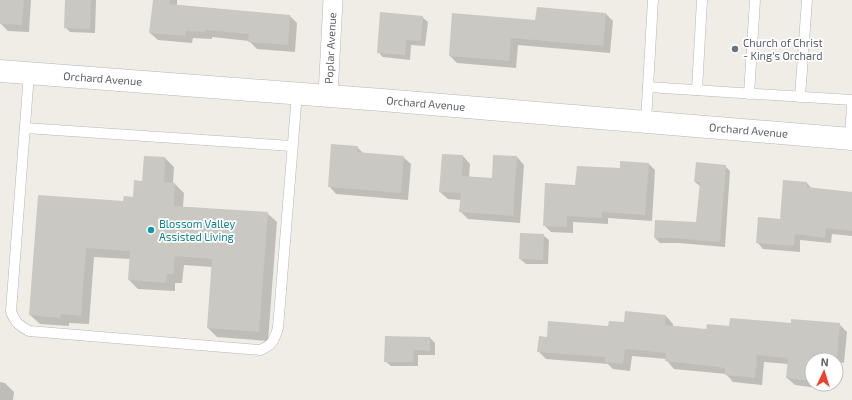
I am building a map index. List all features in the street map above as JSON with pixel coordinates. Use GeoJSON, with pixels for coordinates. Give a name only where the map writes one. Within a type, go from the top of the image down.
{"type":"FeatureCollection","features":[{"type":"Feature","properties":{"kind":"street","name":"Poplar Avenue"},"geometry":{"type":"LineString","coordinates":[[328,96],[333,0]]}},
{"type":"Feature","properties":{"kind":"street","name":"Orchard Avenue"},"geometry":{"type":"LineString","coordinates":[[0,71],[296,93],[851,139]]}},
{"type":"Feature","properties":{"kind":"lane"},"geometry":{"type":"LineString","coordinates":[[646,121],[653,0]]}},
{"type":"Feature","properties":{"kind":"lane"},"geometry":{"type":"LineString","coordinates":[[697,90],[702,0]]}},
{"type":"Feature","properties":{"kind":"lane"},"geometry":{"type":"LineString","coordinates":[[749,94],[755,0]]}},
{"type":"Feature","properties":{"kind":"lane"},"geometry":{"type":"LineString","coordinates":[[800,97],[807,0]]}},
{"type":"Feature","properties":{"kind":"lane"},"geometry":{"type":"LineString","coordinates":[[29,73],[11,311],[13,318],[19,325],[29,331],[260,350],[269,347],[278,328],[296,93]]}},
{"type":"Feature","properties":{"kind":"lane"},"geometry":{"type":"LineString","coordinates":[[648,87],[852,100]]}},
{"type":"Feature","properties":{"kind":"lane"},"geometry":{"type":"LineString","coordinates":[[851,139],[852,104]]}},
{"type":"Feature","properties":{"kind":"lane"},"geometry":{"type":"LineString","coordinates":[[25,128],[292,146]]}},
{"type":"Feature","properties":{"kind":"building"},"geometry":{"type":"Polygon","coordinates":[[[0,0],[24,0],[22,25],[0,24],[0,0]]]}},
{"type":"Feature","properties":{"kind":"building"},"geometry":{"type":"Polygon","coordinates":[[[65,0],[91,0],[90,29],[64,28],[65,0]]]}},
{"type":"Feature","properties":{"kind":"building"},"geometry":{"type":"Polygon","coordinates":[[[153,0],[170,0],[169,4],[290,15],[288,45],[248,42],[249,34],[205,30],[205,32],[186,31],[185,36],[149,33],[153,0]]]}},
{"type":"Feature","properties":{"kind":"building"},"geometry":{"type":"Polygon","coordinates":[[[537,7],[606,13],[603,46],[511,38],[509,61],[449,56],[452,13],[535,20],[537,7]]]}},
{"type":"Feature","properties":{"kind":"building"},"geometry":{"type":"Polygon","coordinates":[[[380,12],[423,16],[421,41],[406,40],[405,55],[377,53],[380,12]]]}},
{"type":"Feature","properties":{"kind":"building"},"geometry":{"type":"Polygon","coordinates":[[[331,144],[358,146],[357,152],[404,156],[401,193],[328,187],[331,144]]]}},
{"type":"Feature","properties":{"kind":"building"},"geometry":{"type":"Polygon","coordinates":[[[442,154],[463,155],[462,176],[492,178],[493,155],[517,156],[513,216],[459,212],[461,193],[439,192],[442,154]]]}},
{"type":"Feature","properties":{"kind":"building","name":"Blossom Valley Assisted Living"},"geometry":{"type":"Polygon","coordinates":[[[144,156],[165,157],[164,182],[175,183],[174,206],[268,212],[259,332],[207,328],[212,259],[175,256],[173,274],[167,274],[166,283],[128,280],[130,251],[86,248],[81,316],[61,314],[60,318],[29,315],[38,195],[123,201],[124,196],[133,197],[134,180],[142,181],[144,156]]]}},
{"type":"Feature","properties":{"kind":"building"},"geometry":{"type":"Polygon","coordinates":[[[620,161],[649,163],[645,215],[602,212],[602,218],[567,216],[567,227],[543,226],[545,183],[575,185],[577,166],[620,168],[620,161]]]}},
{"type":"Feature","properties":{"kind":"building"},"geometry":{"type":"Polygon","coordinates":[[[696,162],[726,165],[720,242],[654,238],[655,220],[696,222],[700,182],[694,182],[696,162]]]}},
{"type":"Feature","properties":{"kind":"building"},"geometry":{"type":"Polygon","coordinates":[[[783,180],[807,182],[807,187],[852,192],[852,231],[826,228],[825,238],[795,234],[794,246],[756,243],[758,217],[780,219],[783,180]]]}},
{"type":"Feature","properties":{"kind":"building"},"geometry":{"type":"Polygon","coordinates":[[[520,233],[544,234],[543,260],[519,259],[520,233]]]}},
{"type":"Feature","properties":{"kind":"building"},"geometry":{"type":"Polygon","coordinates":[[[625,311],[666,315],[665,325],[706,329],[707,324],[729,326],[730,318],[791,323],[791,319],[840,323],[837,352],[804,352],[804,380],[786,378],[788,358],[757,355],[755,378],[725,375],[725,368],[665,361],[666,353],[625,349],[623,364],[605,362],[605,357],[537,352],[539,336],[547,337],[548,321],[608,326],[609,321],[624,322],[625,311]]]}},
{"type":"Feature","properties":{"kind":"building"},"geometry":{"type":"Polygon","coordinates":[[[385,336],[430,337],[430,351],[414,350],[413,362],[384,362],[385,336]]]}},
{"type":"Feature","properties":{"kind":"place","name":"Church of Christ - King's Orchard"},"geometry":{"type":"Point","coordinates":[735,49]}},
{"type":"Feature","properties":{"kind":"place","name":"Blossom Valley Assisted Living"},"geometry":{"type":"Point","coordinates":[151,230]}}]}
